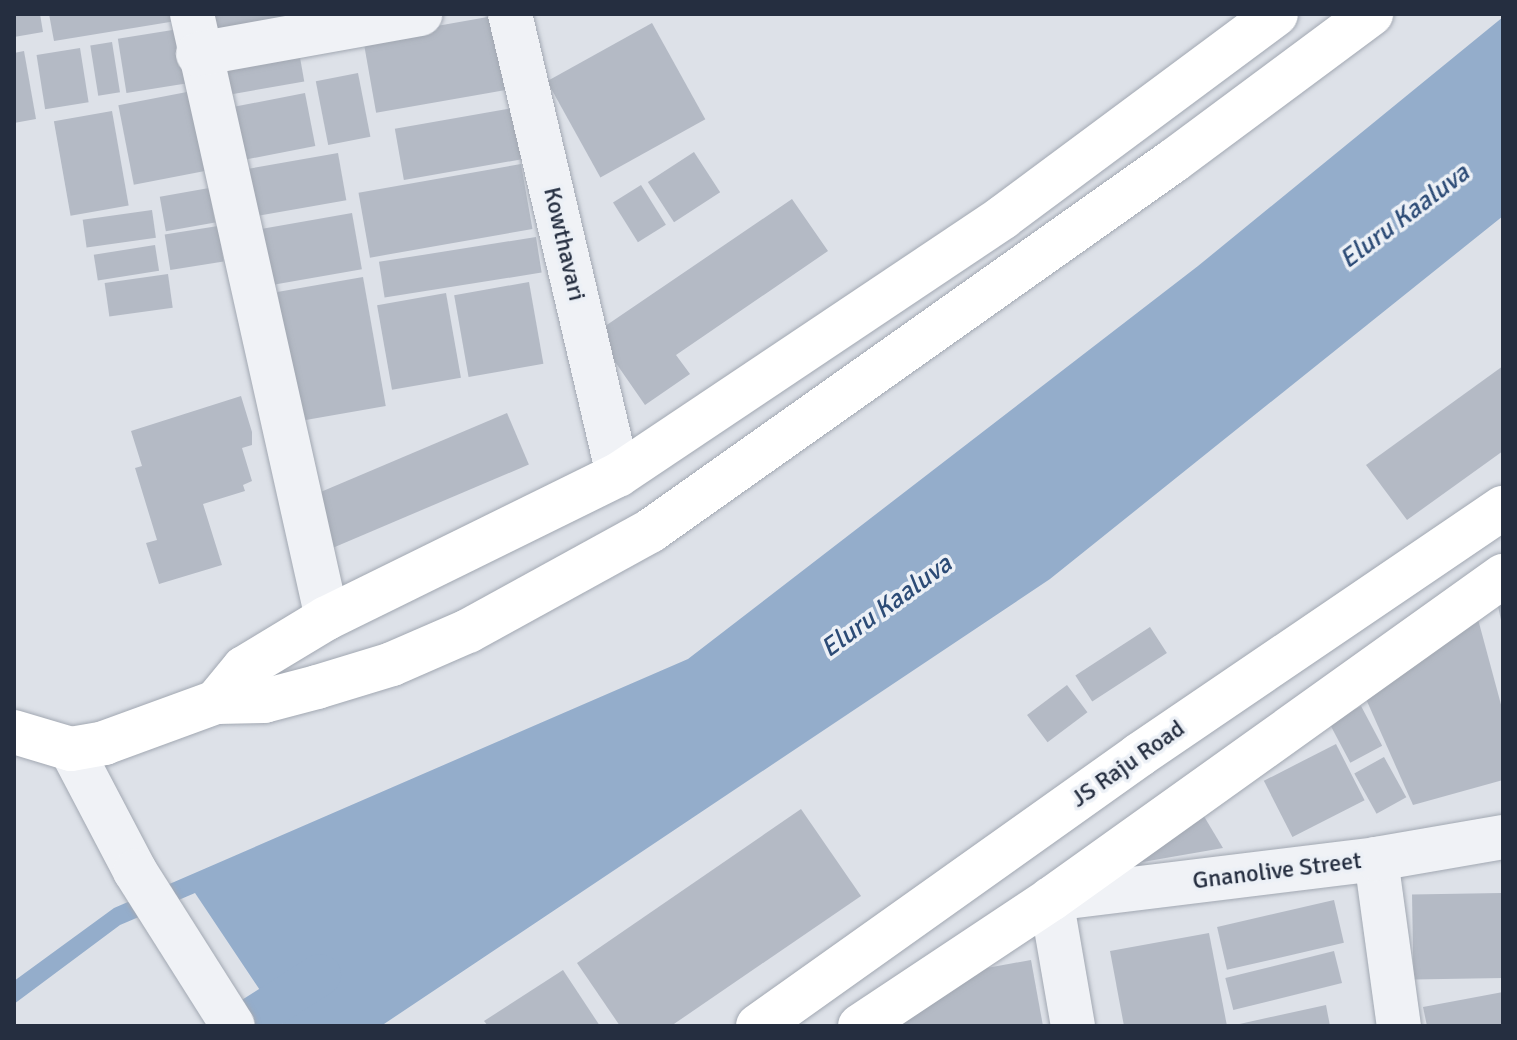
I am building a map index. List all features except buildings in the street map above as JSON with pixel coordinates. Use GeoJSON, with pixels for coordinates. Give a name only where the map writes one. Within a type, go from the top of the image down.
{"type":"FeatureCollection","features":[{"type":"Feature","properties":{"kind":"main road"},"geometry":{"type":"LineString","coordinates":[[216,702],[244,668],[327,618],[618,475],[1003,217],[1276,14]]}},
{"type":"Feature","properties":{"kind":"main road"},"geometry":{"type":"LineString","coordinates":[[14,732],[71,749],[104,743],[216,702],[264,701],[392,664],[468,631],[650,531],[1173,161],[1371,14]]}},
{"type":"Feature","properties":{"kind":"main road","name":"JS Raju Road"},"geometry":{"type":"LineString","coordinates":[[758,1026],[1139,755],[1503,508]]}},
{"type":"Feature","properties":{"kind":"main road"},"geometry":{"type":"LineString","coordinates":[[860,1026],[1051,899],[1503,576]]}},
{"type":"Feature","properties":{"kind":"street"},"geometry":{"type":"LineString","coordinates":[[327,618],[195,34],[420,14]]}},
{"type":"Feature","properties":{"kind":"street","name":"Kowthavari"},"geometry":{"type":"LineString","coordinates":[[510,14],[618,475]]}},
{"type":"Feature","properties":{"kind":"street"},"geometry":{"type":"LineString","coordinates":[[71,749],[135,871],[233,1026]]}},
{"type":"Feature","properties":{"kind":"street","name":"Gnanolive Street"},"geometry":{"type":"LineString","coordinates":[[1051,899],[1376,859],[1503,837]]}},
{"type":"Feature","properties":{"kind":"street"},"geometry":{"type":"LineString","coordinates":[[1376,859],[1399,1026]]}},
{"type":"Feature","properties":{"kind":"street"},"geometry":{"type":"LineString","coordinates":[[1051,899],[1073,1026]]}},
{"type":"Feature","properties":{"kind":"water"},"geometry":{"type":"Polygon","coordinates":[[[1503,17],[1503,216],[1050,579],[381,1026],[284,1026],[195,893],[120,925],[14,1004],[14,981],[114,908],[688,659],[1198,266],[1503,17]]]}},
{"type":"Feature","properties":{"kind":"waterway","name":"Eluru Kaaluva"},"geometry":{"type":"LineString","coordinates":[[240,1026],[320,975]]}}]}
